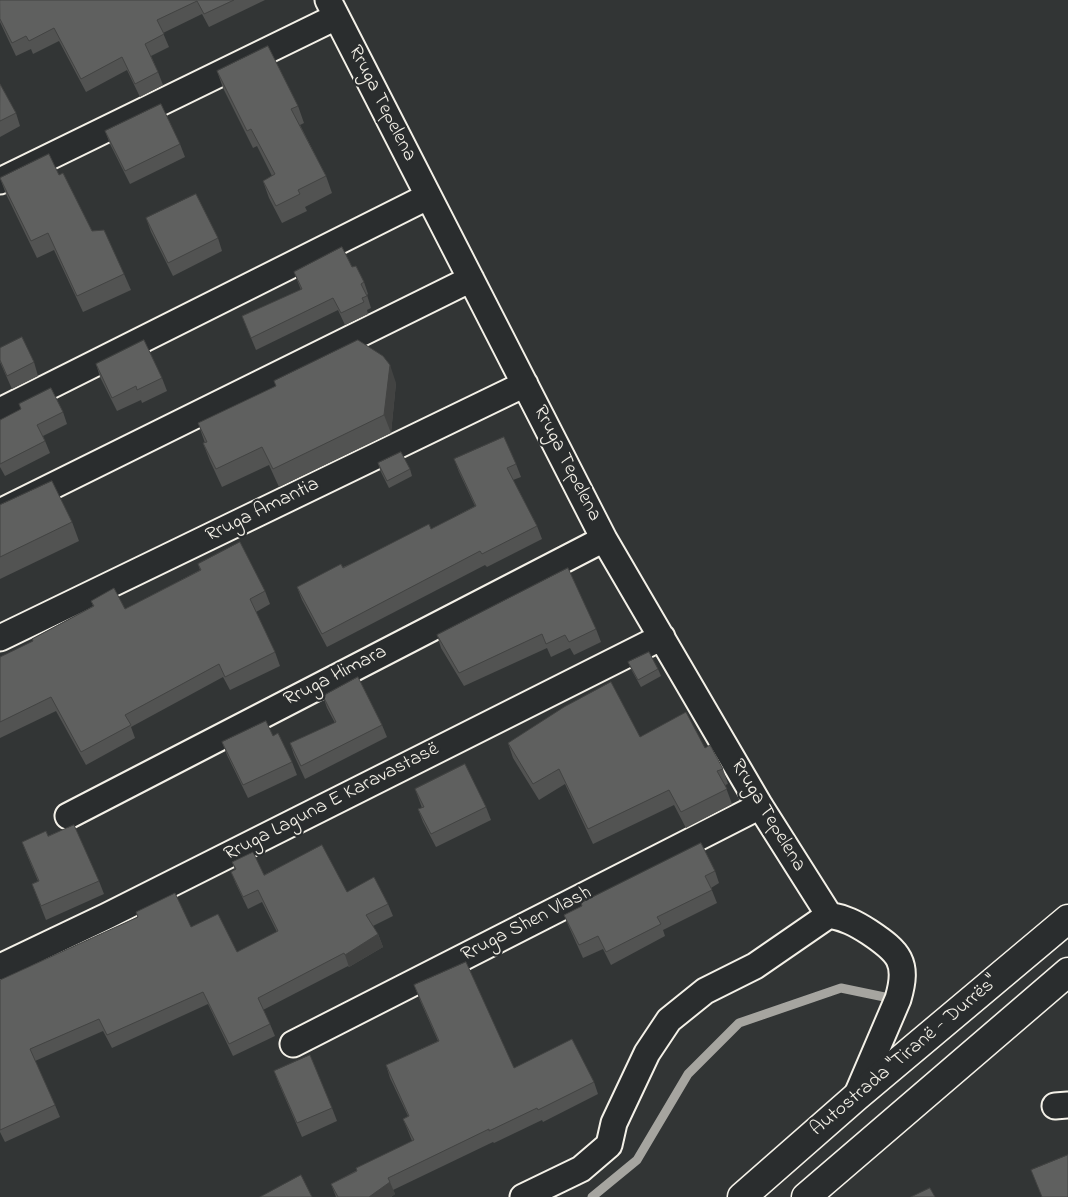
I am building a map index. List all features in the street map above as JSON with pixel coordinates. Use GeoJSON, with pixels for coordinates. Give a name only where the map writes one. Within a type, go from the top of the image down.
{"type":"FeatureCollection","features":[{"type":"Feature","properties":{"kind":"highway","name":"Autostrada \"Tiranë - Durrës\""},"geometry":{"type":"LineString","coordinates":[[742,1197],[856,1097],[1068,918]]}},
{"type":"Feature","properties":{"kind":"highway","name":"Autostrada \"Tiranë - Durrës\""},"geometry":{"type":"LineString","coordinates":[[806,1197],[1068,972]]}},
{"type":"Feature","properties":{"kind":"street"},"geometry":{"type":"LineString","coordinates":[[0,181],[332,8]]}},
{"type":"Feature","properties":{"kind":"street","name":"Rruga Tepelena"},"geometry":{"type":"LineString","coordinates":[[332,8],[604,539],[760,806],[829,915]]}},
{"type":"Feature","properties":{"kind":"street"},"geometry":{"type":"LineString","coordinates":[[0,411],[427,196]]}},
{"type":"Feature","properties":{"kind":"street"},"geometry":{"type":"LineString","coordinates":[[0,512],[470,278]]}},
{"type":"Feature","properties":{"kind":"street","name":"Rruga Amantia"},"geometry":{"type":"LineString","coordinates":[[0,638],[525,384]]}},
{"type":"Feature","properties":{"kind":"street","name":"Rruga Himara"},"geometry":{"type":"LineString","coordinates":[[68,816],[604,539]]}},
{"type":"Feature","properties":{"kind":"street","name":"Rruga Laguna E Karavastasë"},"geometry":{"type":"LineString","coordinates":[[0,967],[107,916],[662,636]]}},
{"type":"Feature","properties":{"kind":"street","name":"Rruga Shen Vlash"},"geometry":{"type":"LineString","coordinates":[[293,1044],[760,806]]}},
{"type":"Feature","properties":{"kind":"street"},"geometry":{"type":"LineString","coordinates":[[523,1197],[581,1169],[609,1145],[614,1123],[647,1053],[675,1016],[705,991],[755,966],[829,915],[856,923],[886,943],[898,954],[901,963],[902,985],[898,999],[856,1097]]}},
{"type":"Feature","properties":{"kind":"building"},"geometry":{"type":"Polygon","coordinates":[[[0,0],[234,0],[204,14],[197,1],[157,20],[164,34],[145,44],[158,72],[135,84],[122,57],[81,79],[54,28],[29,41],[26,36],[12,43],[0,19],[0,0]]]}},
{"type":"Feature","properties":{"kind":"building"},"geometry":{"type":"Polygon","coordinates":[[[268,46],[298,106],[291,109],[326,176],[298,190],[300,194],[276,206],[263,181],[275,174],[251,129],[247,131],[217,71],[268,46]]]}},
{"type":"Feature","properties":{"kind":"building"},"geometry":{"type":"Polygon","coordinates":[[[0,84],[16,113],[0,121],[0,84]]]}},
{"type":"Feature","properties":{"kind":"building"},"geometry":{"type":"Polygon","coordinates":[[[161,104],[180,144],[125,171],[105,131],[161,104]]]}},
{"type":"Feature","properties":{"kind":"building"},"geometry":{"type":"Polygon","coordinates":[[[49,154],[59,175],[63,173],[92,231],[104,230],[124,274],[77,296],[48,233],[31,241],[0,178],[49,154]]]}},
{"type":"Feature","properties":{"kind":"building"},"geometry":{"type":"Polygon","coordinates":[[[196,194],[218,238],[168,263],[146,218],[196,194]]]}},
{"type":"Feature","properties":{"kind":"building"},"geometry":{"type":"Polygon","coordinates":[[[342,247],[352,267],[356,266],[364,282],[361,284],[367,296],[362,298],[364,302],[341,313],[333,298],[251,338],[242,316],[302,289],[294,272],[342,247]]]}},
{"type":"Feature","properties":{"kind":"building"},"geometry":{"type":"Polygon","coordinates":[[[22,337],[34,362],[7,376],[0,360],[0,348],[22,337]]]}},
{"type":"Feature","properties":{"kind":"building"},"geometry":{"type":"Polygon","coordinates":[[[144,340],[162,378],[137,390],[136,386],[112,398],[96,364],[144,340]]]}},
{"type":"Feature","properties":{"kind":"building"},"geometry":{"type":"Polygon","coordinates":[[[358,340],[383,356],[390,365],[384,415],[273,469],[262,447],[216,469],[203,443],[207,442],[198,423],[276,386],[274,381],[358,340]]]}},
{"type":"Feature","properties":{"kind":"building"},"geometry":{"type":"Polygon","coordinates":[[[51,388],[63,412],[37,425],[45,441],[0,464],[0,420],[21,409],[19,404],[51,388]]]}},
{"type":"Feature","properties":{"kind":"building"},"geometry":{"type":"Polygon","coordinates":[[[504,437],[516,464],[507,468],[537,526],[482,554],[480,551],[322,634],[297,587],[341,564],[343,568],[429,524],[431,529],[476,506],[454,459],[504,437]]]}},
{"type":"Feature","properties":{"kind":"building"},"geometry":{"type":"Polygon","coordinates":[[[401,452],[410,469],[387,481],[378,463],[401,452]]]}},
{"type":"Feature","properties":{"kind":"building"},"geometry":{"type":"Polygon","coordinates":[[[52,481],[72,522],[0,557],[0,505],[52,481]]]}},
{"type":"Feature","properties":{"kind":"building"},"geometry":{"type":"Polygon","coordinates":[[[240,542],[265,591],[250,599],[275,652],[225,677],[219,664],[125,715],[131,725],[81,752],[51,697],[0,722],[0,657],[33,641],[32,639],[94,606],[91,601],[114,588],[125,609],[201,570],[198,564],[240,542]]]}},
{"type":"Feature","properties":{"kind":"building"},"geometry":{"type":"Polygon","coordinates":[[[568,568],[596,629],[569,642],[565,635],[546,644],[542,634],[459,673],[437,635],[568,568]]]}},
{"type":"Feature","properties":{"kind":"building"},"geometry":{"type":"Polygon","coordinates":[[[649,652],[658,669],[638,680],[628,662],[649,652]]]}},
{"type":"Feature","properties":{"kind":"building"},"geometry":{"type":"Polygon","coordinates":[[[358,677],[382,725],[301,766],[290,743],[336,722],[323,696],[358,677]]]}},
{"type":"Feature","properties":{"kind":"building"},"geometry":{"type":"Polygon","coordinates":[[[611,682],[640,737],[686,712],[705,748],[710,745],[723,769],[717,771],[727,789],[681,812],[669,790],[588,829],[559,769],[533,784],[508,743],[564,707],[611,682]]]}},
{"type":"Feature","properties":{"kind":"building"},"geometry":{"type":"Polygon","coordinates":[[[266,721],[273,736],[278,733],[292,762],[243,785],[222,742],[266,721]]]}},
{"type":"Feature","properties":{"kind":"building"},"geometry":{"type":"Polygon","coordinates":[[[465,764],[486,807],[431,834],[418,809],[424,807],[415,789],[465,764]]]}},
{"type":"Feature","properties":{"kind":"building"},"geometry":{"type":"Polygon","coordinates":[[[74,825],[99,881],[41,906],[32,884],[39,881],[22,842],[46,831],[48,836],[74,825]]]}},
{"type":"Feature","properties":{"kind":"building"},"geometry":{"type":"Polygon","coordinates":[[[701,843],[715,871],[705,876],[712,890],[657,917],[661,924],[606,952],[598,936],[579,945],[564,915],[582,906],[581,903],[701,843]]]}},
{"type":"Feature","properties":{"kind":"building"},"geometry":{"type":"Polygon","coordinates":[[[322,845],[347,892],[374,877],[388,904],[366,915],[378,934],[345,955],[344,953],[258,998],[270,1024],[229,1044],[203,992],[107,1035],[99,1019],[30,1049],[55,1105],[0,1130],[0,980],[138,917],[136,912],[175,893],[191,927],[218,914],[237,952],[278,931],[258,890],[243,897],[231,872],[236,869],[232,862],[253,852],[264,875],[322,845]]]}},
{"type":"Feature","properties":{"kind":"building"},"geometry":{"type":"Polygon","coordinates":[[[466,962],[514,1068],[572,1039],[594,1082],[538,1110],[537,1108],[489,1131],[489,1129],[388,1178],[390,1182],[369,1197],[338,1197],[331,1184],[357,1171],[356,1168],[414,1140],[403,1119],[409,1116],[386,1065],[439,1041],[414,985],[466,962]]]}},
{"type":"Feature","properties":{"kind":"building"},"geometry":{"type":"Polygon","coordinates":[[[310,1055],[332,1108],[297,1123],[274,1071],[310,1055]]]}},
{"type":"Feature","properties":{"kind":"building"},"geometry":{"type":"Polygon","coordinates":[[[1068,1155],[1068,1197],[1042,1197],[1031,1170],[1068,1155]]]}},
{"type":"Feature","properties":{"kind":"building"},"geometry":{"type":"Polygon","coordinates":[[[301,1175],[312,1197],[260,1197],[301,1175]]]}},
{"type":"Feature","properties":{"kind":"building"},"geometry":{"type":"Polygon","coordinates":[[[930,1188],[935,1197],[911,1197],[930,1188]]]}},
{"type":"Feature","properties":{"kind":"waterway"},"geometry":{"type":"LineString","coordinates":[[592,1197],[637,1160],[688,1074],[739,1023],[841,988],[894,999]]}}]}
